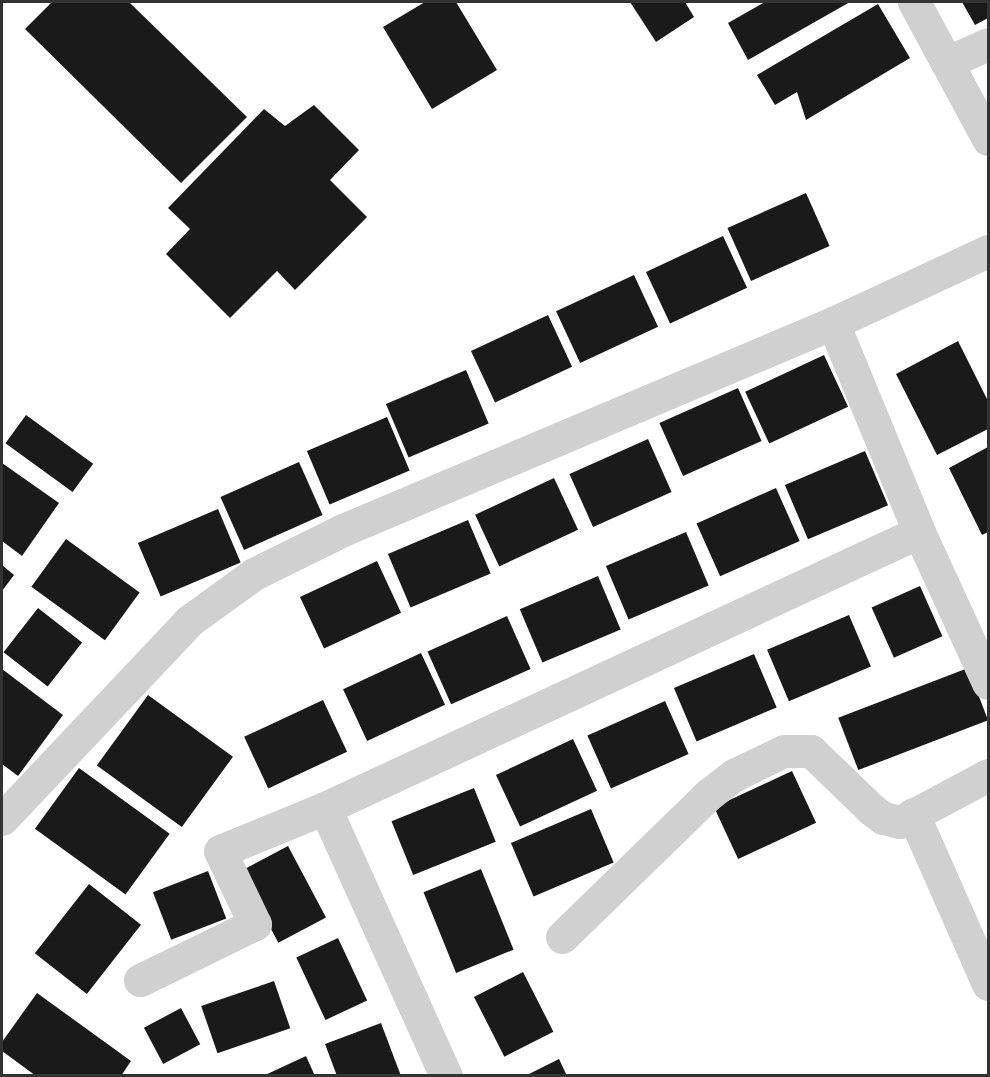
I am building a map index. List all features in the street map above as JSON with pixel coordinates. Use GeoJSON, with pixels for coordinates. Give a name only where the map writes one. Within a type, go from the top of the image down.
{"type":"FeatureCollection","features":[{"type":"Feature","properties":{"kind":"street"},"geometry":{"type":"LineString","coordinates":[[914,2],[988,139]]}},
{"type":"Feature","properties":{"kind":"street"},"geometry":{"type":"LineString","coordinates":[[948,62],[988,44]]}},
{"type":"Feature","properties":{"kind":"street"},"geometry":{"type":"LineString","coordinates":[[8,802],[189,621],[254,574],[343,530],[834,323],[988,251]]}},
{"type":"Feature","properties":{"kind":"street"},"geometry":{"type":"LineString","coordinates":[[834,323],[919,532],[988,683]]}},
{"type":"Feature","properties":{"kind":"street"},"geometry":{"type":"LineString","coordinates":[[140,980],[255,924],[220,852],[325,808],[919,532]]}},
{"type":"Feature","properties":{"kind":"street"},"geometry":{"type":"LineString","coordinates":[[562,937],[708,795],[734,775],[784,751],[812,751],[883,818],[900,822],[988,774]]}},
{"type":"Feature","properties":{"kind":"street"},"geometry":{"type":"LineString","coordinates":[[325,808],[446,1076]]}},
{"type":"Feature","properties":{"kind":"street"},"geometry":{"type":"LineString","coordinates":[[913,814],[988,984]]}},
{"type":"Feature","properties":{"kind":"building"},"geometry":{"type":"Polygon","coordinates":[[[52,2],[129,2],[247,117],[181,183],[25,29],[52,2]]]}},
{"type":"Feature","properties":{"kind":"building"},"geometry":{"type":"Polygon","coordinates":[[[425,2],[456,2],[497,70],[432,109],[383,27],[425,2]]]}},
{"type":"Feature","properties":{"kind":"building"},"geometry":{"type":"Polygon","coordinates":[[[630,2],[685,2],[694,17],[656,42],[630,2]]]}},
{"type":"Feature","properties":{"kind":"building"},"geometry":{"type":"Polygon","coordinates":[[[765,2],[850,2],[748,60],[728,23],[765,2]]]}},
{"type":"Feature","properties":{"kind":"building"},"geometry":{"type":"Polygon","coordinates":[[[962,2],[988,2],[988,18],[975,25],[962,2]]]}},
{"type":"Feature","properties":{"kind":"building"},"geometry":{"type":"Polygon","coordinates":[[[878,4],[910,58],[806,120],[797,92],[775,105],[757,75],[878,4]]]}},
{"type":"Feature","properties":{"kind":"building"},"geometry":{"type":"Polygon","coordinates":[[[314,105],[359,150],[330,180],[367,217],[295,290],[277,271],[230,318],[166,254],[190,229],[168,208],[264,109],[285,126],[314,105]]]}},
{"type":"Feature","properties":{"kind":"building"},"geometry":{"type":"Polygon","coordinates":[[[806,193],[830,246],[751,281],[727,228],[806,193]]]}},
{"type":"Feature","properties":{"kind":"building"},"geometry":{"type":"Polygon","coordinates":[[[723,236],[747,288],[670,324],[646,272],[723,236]]]}},
{"type":"Feature","properties":{"kind":"building"},"geometry":{"type":"Polygon","coordinates":[[[634,275],[658,327],[580,363],[556,311],[634,275]]]}},
{"type":"Feature","properties":{"kind":"building"},"geometry":{"type":"Polygon","coordinates":[[[548,315],[572,367],[495,403],[471,351],[548,315]]]}},
{"type":"Feature","properties":{"kind":"building"},"geometry":{"type":"Polygon","coordinates":[[[958,341],[988,401],[988,429],[937,455],[896,374],[958,341]]]}},
{"type":"Feature","properties":{"kind":"building"},"geometry":{"type":"Polygon","coordinates":[[[824,355],[848,407],[769,443],[745,392],[824,355]]]}},
{"type":"Feature","properties":{"kind":"building"},"geometry":{"type":"Polygon","coordinates":[[[466,370],[489,423],[409,457],[386,404],[466,370]]]}},
{"type":"Feature","properties":{"kind":"building"},"geometry":{"type":"Polygon","coordinates":[[[738,388],[762,441],[683,476],[659,423],[738,388]]]}},
{"type":"Feature","properties":{"kind":"building"},"geometry":{"type":"Polygon","coordinates":[[[26,415],[93,464],[73,492],[5,443],[26,415]]]}},
{"type":"Feature","properties":{"kind":"building"},"geometry":{"type":"Polygon","coordinates":[[[387,417],[410,470],[330,504],[307,451],[387,417]]]}},
{"type":"Feature","properties":{"kind":"building"},"geometry":{"type":"Polygon","coordinates":[[[648,439],[672,492],[593,527],[569,474],[648,439]]]}},
{"type":"Feature","properties":{"kind":"building"},"geometry":{"type":"Polygon","coordinates":[[[988,447],[988,532],[982,535],[949,468],[988,447]]]}},
{"type":"Feature","properties":{"kind":"building"},"geometry":{"type":"Polygon","coordinates":[[[865,451],[888,505],[808,539],[785,485],[865,451]]]}},
{"type":"Feature","properties":{"kind":"building"},"geometry":{"type":"Polygon","coordinates":[[[299,462],[323,515],[244,550],[220,497],[299,462]]]}},
{"type":"Feature","properties":{"kind":"building"},"geometry":{"type":"Polygon","coordinates":[[[2,463],[59,503],[22,556],[2,541],[2,463]]]}},
{"type":"Feature","properties":{"kind":"building"},"geometry":{"type":"Polygon","coordinates":[[[554,478],[578,530],[499,566],[475,515],[554,478]]]}},
{"type":"Feature","properties":{"kind":"building"},"geometry":{"type":"Polygon","coordinates":[[[776,488],[800,541],[720,576],[697,523],[776,488]]]}},
{"type":"Feature","properties":{"kind":"building"},"geometry":{"type":"Polygon","coordinates":[[[218,509],[241,562],[161,596],[138,543],[218,509]]]}},
{"type":"Feature","properties":{"kind":"building"},"geometry":{"type":"Polygon","coordinates":[[[468,520],[491,573],[411,607],[388,554],[468,520]]]}},
{"type":"Feature","properties":{"kind":"building"},"geometry":{"type":"Polygon","coordinates":[[[686,532],[709,585],[629,619],[606,566],[686,532]]]}},
{"type":"Feature","properties":{"kind":"building"},"geometry":{"type":"Polygon","coordinates":[[[66,539],[140,592],[105,640],[31,587],[66,539]]]}},
{"type":"Feature","properties":{"kind":"building"},"geometry":{"type":"Polygon","coordinates":[[[377,561],[401,613],[324,649],[300,597],[377,561]]]}},
{"type":"Feature","properties":{"kind":"building"},"geometry":{"type":"Polygon","coordinates":[[[2,565],[14,575],[2,591],[2,565]]]}},
{"type":"Feature","properties":{"kind":"building"},"geometry":{"type":"Polygon","coordinates":[[[598,576],[621,629],[542,663],[520,609],[598,576]]]}},
{"type":"Feature","properties":{"kind":"building"},"geometry":{"type":"Polygon","coordinates":[[[920,586],[942,636],[894,658],[872,608],[920,586]]]}},
{"type":"Feature","properties":{"kind":"building"},"geometry":{"type":"Polygon","coordinates":[[[38,608],[82,642],[48,687],[4,652],[38,608]]]}},
{"type":"Feature","properties":{"kind":"building"},"geometry":{"type":"Polygon","coordinates":[[[849,615],[871,667],[789,701],[767,650],[849,615]]]}},
{"type":"Feature","properties":{"kind":"building"},"geometry":{"type":"Polygon","coordinates":[[[507,616],[531,669],[451,704],[428,651],[507,616]]]}},
{"type":"Feature","properties":{"kind":"building"},"geometry":{"type":"Polygon","coordinates":[[[421,653],[445,705],[367,741],[343,689],[421,653]]]}},
{"type":"Feature","properties":{"kind":"building"},"geometry":{"type":"Polygon","coordinates":[[[754,654],[777,707],[697,741],[674,688],[754,654]]]}},
{"type":"Feature","properties":{"kind":"building"},"geometry":{"type":"Polygon","coordinates":[[[968,668],[988,720],[858,770],[838,718],[968,668]]]}},
{"type":"Feature","properties":{"kind":"building"},"geometry":{"type":"Polygon","coordinates":[[[2,669],[63,715],[18,776],[2,764],[2,669]]]}},
{"type":"Feature","properties":{"kind":"building"},"geometry":{"type":"Polygon","coordinates":[[[148,695],[233,757],[182,827],[97,765],[148,695]]]}},
{"type":"Feature","properties":{"kind":"building"},"geometry":{"type":"Polygon","coordinates":[[[323,700],[347,752],[268,788],[244,737],[323,700]]]}},
{"type":"Feature","properties":{"kind":"building"},"geometry":{"type":"Polygon","coordinates":[[[665,701],[689,754],[611,789],[587,736],[665,701]]]}},
{"type":"Feature","properties":{"kind":"building"},"geometry":{"type":"Polygon","coordinates":[[[573,739],[597,791],[520,827],[496,775],[573,739]]]}},
{"type":"Feature","properties":{"kind":"building"},"geometry":{"type":"Polygon","coordinates":[[[79,768],[170,834],[126,895],[35,829],[79,768]]]}},
{"type":"Feature","properties":{"kind":"building"},"geometry":{"type":"Polygon","coordinates":[[[792,771],[816,823],[738,859],[714,807],[792,771]]]}},
{"type":"Feature","properties":{"kind":"building"},"geometry":{"type":"Polygon","coordinates":[[[474,788],[496,842],[413,875],[391,821],[474,788]]]}},
{"type":"Feature","properties":{"kind":"building"},"geometry":{"type":"Polygon","coordinates":[[[591,809],[614,862],[534,896],[511,843],[591,809]]]}},
{"type":"Feature","properties":{"kind":"building"},"geometry":{"type":"Polygon","coordinates":[[[288,846],[326,918],[278,943],[240,871],[288,846]]]}},
{"type":"Feature","properties":{"kind":"building"},"geometry":{"type":"Polygon","coordinates":[[[481,869],[514,950],[456,973],[424,892],[481,869]]]}},
{"type":"Feature","properties":{"kind":"building"},"geometry":{"type":"Polygon","coordinates":[[[208,871],[226,919],[171,940],[153,892],[208,871]]]}},
{"type":"Feature","properties":{"kind":"building"},"geometry":{"type":"Polygon","coordinates":[[[89,884],[141,925],[87,994],[35,953],[89,884]]]}},
{"type":"Feature","properties":{"kind":"building"},"geometry":{"type":"Polygon","coordinates":[[[338,938],[367,1001],[325,1020],[296,957],[338,938]]]}},
{"type":"Feature","properties":{"kind":"building"},"geometry":{"type":"Polygon","coordinates":[[[523,972],[553,1032],[504,1057],[474,997],[523,972]]]}},
{"type":"Feature","properties":{"kind":"building"},"geometry":{"type":"Polygon","coordinates":[[[274,981],[290,1028],[217,1053],[201,1006],[274,981]]]}},
{"type":"Feature","properties":{"kind":"building"},"geometry":{"type":"Polygon","coordinates":[[[37,993],[131,1061],[121,1076],[36,1076],[2,1051],[2,1042],[37,993]]]}},
{"type":"Feature","properties":{"kind":"building"},"geometry":{"type":"Polygon","coordinates":[[[181,1008],[200,1044],[163,1064],[144,1028],[181,1008]]]}},
{"type":"Feature","properties":{"kind":"building"},"geometry":{"type":"Polygon","coordinates":[[[381,1023],[401,1076],[337,1076],[325,1044],[381,1023]]]}},
{"type":"Feature","properties":{"kind":"building"},"geometry":{"type":"Polygon","coordinates":[[[306,1056],[315,1076],[263,1076],[306,1056]]]}},
{"type":"Feature","properties":{"kind":"building"},"geometry":{"type":"Polygon","coordinates":[[[559,1059],[567,1076],[525,1076],[559,1059]]]}}]}
